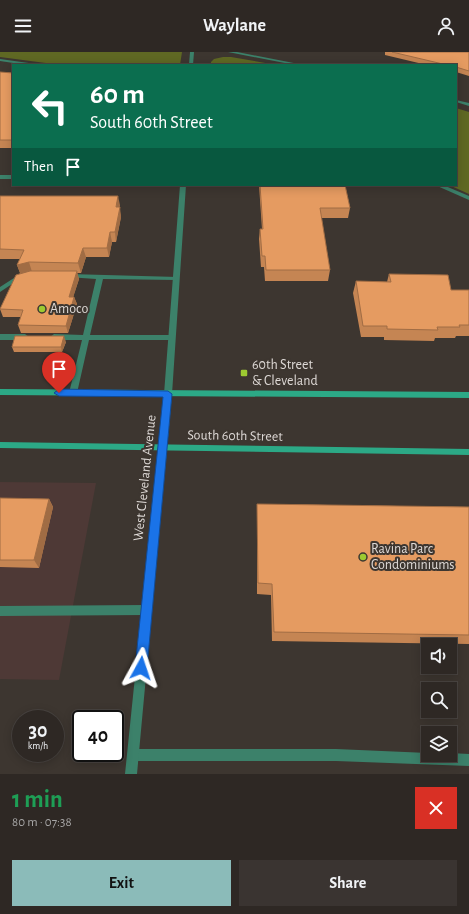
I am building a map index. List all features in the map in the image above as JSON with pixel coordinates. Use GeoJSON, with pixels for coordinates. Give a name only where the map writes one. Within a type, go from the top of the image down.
{"type":"FeatureCollection","features":[{"type":"Feature","properties":{"kind":"main road"},"geometry":{"type":"LineString","coordinates":[[0,392],[469,395]]}},
{"type":"Feature","properties":{"kind":"main road","name":"South 60th Street"},"geometry":{"type":"LineString","coordinates":[[0,445],[469,452]]}},
{"type":"Feature","properties":{"kind":"street"},"geometry":{"type":"LineString","coordinates":[[191,64],[192,52]]}},
{"type":"Feature","properties":{"kind":"street"},"geometry":{"type":"LineString","coordinates":[[230,52],[296,64]]}},
{"type":"Feature","properties":{"kind":"street"},"geometry":{"type":"LineString","coordinates":[[0,60],[29,64]]}},
{"type":"Feature","properties":{"kind":"street"},"geometry":{"type":"LineString","coordinates":[[457,101],[469,105]]}},
{"type":"Feature","properties":{"kind":"street"},"geometry":{"type":"LineString","coordinates":[[0,177],[12,177]]}},
{"type":"Feature","properties":{"kind":"street","name":"West Cleveland Avenue"},"geometry":{"type":"LineString","coordinates":[[131,774],[168,394],[183,186]]}},
{"type":"Feature","properties":{"kind":"street"},"geometry":{"type":"LineString","coordinates":[[440,186],[469,198]]}},
{"type":"Feature","properties":{"kind":"street"},"geometry":{"type":"LineString","coordinates":[[0,290],[16,279],[32,276]]}},
{"type":"Feature","properties":{"kind":"street"},"geometry":{"type":"LineString","coordinates":[[62,276],[176,278]]}},
{"type":"Feature","properties":{"kind":"street"},"geometry":{"type":"LineString","coordinates":[[73,393],[100,276]]}},
{"type":"Feature","properties":{"kind":"street"},"geometry":{"type":"LineString","coordinates":[[0,337],[31,337]]}},
{"type":"Feature","properties":{"kind":"street"},"geometry":{"type":"LineString","coordinates":[[47,337],[171,338]]}},
{"type":"Feature","properties":{"kind":"street"},"geometry":{"type":"LineString","coordinates":[[0,611],[146,610]]}},
{"type":"Feature","properties":{"kind":"street"},"geometry":{"type":"LineString","coordinates":[[133,755],[336,755],[469,760]]}},
{"type":"Feature","properties":{"kind":"shaded area"},"geometry":{"type":"Polygon","coordinates":[[[0,482],[96,483],[59,680],[0,679],[0,482]]]}},
{"type":"Feature","properties":{"kind":"green space"},"geometry":{"type":"Polygon","coordinates":[[[0,52],[182,52],[180,64],[53,64],[0,57],[0,52]]]}},
{"type":"Feature","properties":{"kind":"green space"},"geometry":{"type":"Polygon","coordinates":[[[231,57],[271,64],[211,64],[214,59],[231,57]]]}},
{"type":"Feature","properties":{"kind":"green space"},"geometry":{"type":"Polygon","coordinates":[[[457,108],[469,112],[469,194],[451,186],[457,186],[457,108]]]}},
{"type":"Feature","properties":{"kind":"building"},"geometry":{"type":"Polygon","coordinates":[[[392,52],[469,52],[469,71],[457,67],[457,64],[443,64],[392,52]]]}},
{"type":"Feature","properties":{"kind":"building"},"geometry":{"type":"Polygon","coordinates":[[[0,72],[12,73],[12,140],[0,140],[0,72]]]}},
{"type":"Feature","properties":{"kind":"building"},"geometry":{"type":"Polygon","coordinates":[[[260,186],[345,186],[350,208],[320,208],[330,270],[266,270],[265,256],[262,256],[260,229],[263,229],[260,186]]]}},
{"type":"Feature","properties":{"kind":"building"},"geometry":{"type":"Polygon","coordinates":[[[0,196],[118,196],[116,207],[120,207],[115,232],[110,232],[107,248],[83,248],[78,263],[29,262],[17,265],[24,250],[0,249],[0,196]]]}},
{"type":"Feature","properties":{"kind":"building"},"geometry":{"type":"Polygon","coordinates":[[[30,271],[77,271],[69,297],[74,297],[66,326],[18,325],[23,310],[0,309],[16,275],[30,271]]]}},
{"type":"Feature","properties":{"kind":"building"},"geometry":{"type":"Polygon","coordinates":[[[389,274],[448,275],[451,290],[469,290],[469,325],[459,325],[460,327],[437,327],[438,330],[387,329],[387,326],[363,326],[356,281],[391,282],[389,274]]]}},
{"type":"Feature","properties":{"kind":"building"},"geometry":{"type":"Polygon","coordinates":[[[15,336],[64,336],[61,347],[12,347],[15,336]]]}},
{"type":"Feature","properties":{"kind":"building"},"geometry":{"type":"Polygon","coordinates":[[[0,498],[49,499],[34,560],[0,560],[0,498]]]}},
{"type":"Feature","properties":{"kind":"building","name":"Ravina Parc Condominiums"},"geometry":{"type":"Polygon","coordinates":[[[257,504],[469,507],[469,635],[274,632],[272,584],[258,583],[257,504]]]}},
{"type":"Feature","properties":{"kind":"place","name":"Amoco"},"geometry":{"type":"Point","coordinates":[42,309]}},
{"type":"Feature","properties":{"kind":"place","name":"60th Street & Cleveland"},"geometry":{"type":"Point","coordinates":[244,373]}},
{"type":"Feature","properties":{"kind":"place","name":"Ravina Parc Condominiums"},"geometry":{"type":"Point","coordinates":[363,557]}},
{"type":"Feature","properties":{"kind":"route"},"geometry":{"type":"LineString","coordinates":[[59,393],[168,394],[141,668]]}}]}
